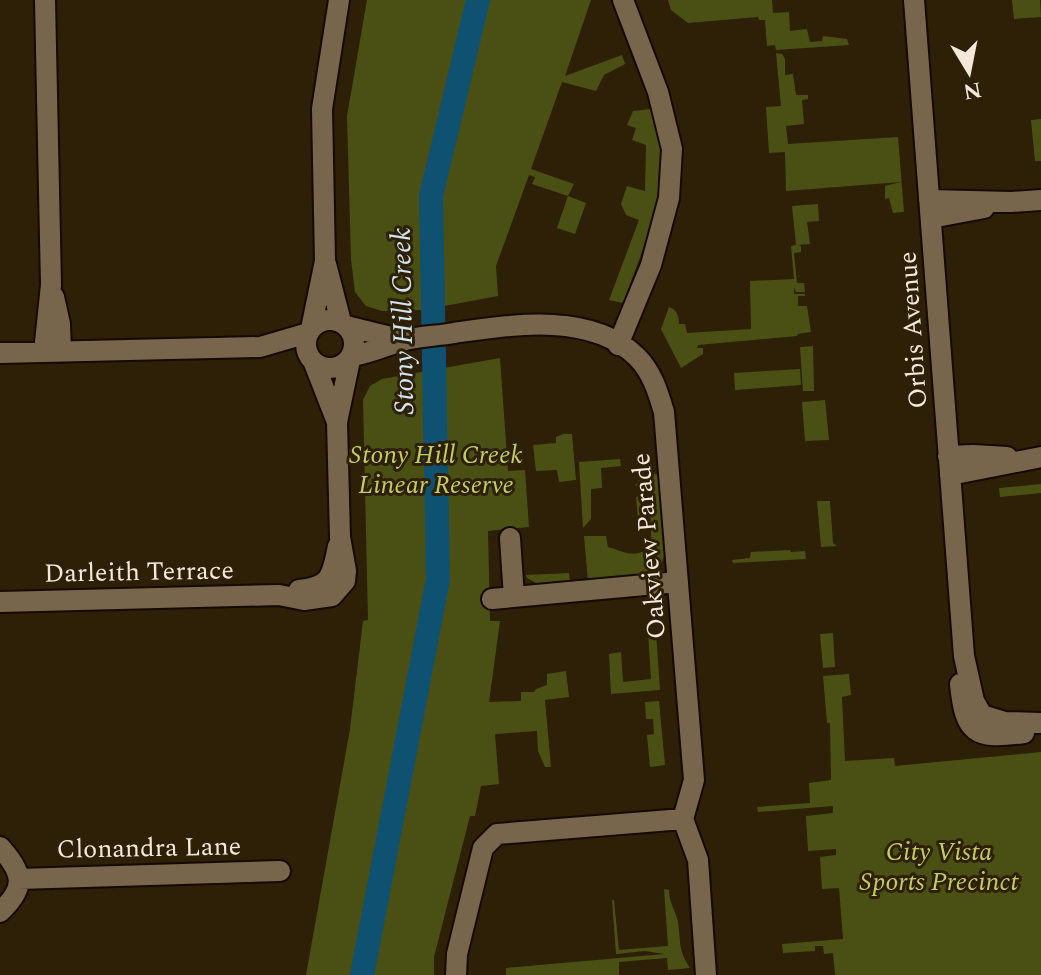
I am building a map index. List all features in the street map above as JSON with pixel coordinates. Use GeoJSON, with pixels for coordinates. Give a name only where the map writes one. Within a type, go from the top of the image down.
{"type":"FeatureCollection","features":[{"type":"Feature","properties":{"kind":"street"},"geometry":{"type":"LineString","coordinates":[[45,0],[51,285],[45,325],[53,352]]}},
{"type":"Feature","properties":{"kind":"street"},"geometry":{"type":"LineString","coordinates":[[312,361],[306,346],[325,261],[322,109],[339,0]]}},
{"type":"Feature","properties":{"kind":"street"},"geometry":{"type":"LineString","coordinates":[[618,345],[651,265],[669,198],[672,149],[658,92],[623,0]]}},
{"type":"Feature","properties":{"kind":"street","name":"Orbis Avenue"},"geometry":{"type":"LineString","coordinates":[[914,0],[964,656],[960,683],[963,708],[970,726],[984,734],[998,735],[1041,726]]}},
{"type":"Feature","properties":{"kind":"street"},"geometry":{"type":"LineString","coordinates":[[930,209],[1041,200]]}},
{"type":"Feature","properties":{"kind":"street"},"geometry":{"type":"LineString","coordinates":[[260,347],[312,361],[329,369],[351,358],[355,340],[344,324],[325,261]]}},
{"type":"Feature","properties":{"kind":"street"},"geometry":{"type":"LineString","coordinates":[[0,353],[260,347],[310,331],[325,320],[344,324]]}},
{"type":"Feature","properties":{"kind":"street","name":"Oakview Parade"},"geometry":{"type":"LineString","coordinates":[[344,324],[403,340]]}},
{"type":"Feature","properties":{"kind":"street","name":"Oakview Parade"},"geometry":{"type":"LineString","coordinates":[[351,358],[403,340],[519,325],[578,329],[601,335],[636,356],[649,374],[664,412],[694,780],[683,819]]}},
{"type":"Feature","properties":{"kind":"street","name":"Darleith Terrace"},"geometry":{"type":"LineString","coordinates":[[0,602],[279,595],[321,586],[334,570],[340,537],[337,422],[351,358]]}},
{"type":"Feature","properties":{"kind":"street","name":"Darleith Terrace"},"geometry":{"type":"LineString","coordinates":[[312,361],[337,422]]}},
{"type":"Feature","properties":{"kind":"street"},"geometry":{"type":"LineString","coordinates":[[949,466],[1032,458]]}},
{"type":"Feature","properties":{"kind":"street"},"geometry":{"type":"LineString","coordinates":[[510,538],[514,597]]}},
{"type":"Feature","properties":{"kind":"street"},"geometry":{"type":"LineString","coordinates":[[492,599],[678,582]]}},
{"type":"Feature","properties":{"kind":"street"},"geometry":{"type":"LineString","coordinates":[[456,975],[457,954],[483,848],[497,834],[683,819],[698,860],[706,975]]}},
{"type":"Feature","properties":{"kind":"street"},"geometry":{"type":"LineString","coordinates":[[0,847],[13,861],[19,879],[18,893],[0,912]]}},
{"type":"Feature","properties":{"kind":"street","name":"Clonandra Lane"},"geometry":{"type":"LineString","coordinates":[[19,879],[280,871]]}},
{"type":"Feature","properties":{"kind":"green space"},"geometry":{"type":"Polygon","coordinates":[[[367,0],[591,0],[565,76],[622,55],[625,64],[604,75],[596,91],[562,82],[531,169],[574,184],[568,196],[532,184],[535,177],[529,175],[496,266],[498,296],[423,310],[382,311],[366,306],[355,292],[351,259],[347,116],[367,0]]]}},
{"type":"Feature","properties":{"kind":"green space"},"geometry":{"type":"Polygon","coordinates":[[[668,0],[772,0],[773,13],[789,12],[790,31],[807,29],[810,42],[822,41],[823,36],[847,39],[849,45],[776,50],[775,45],[767,46],[765,20],[758,17],[688,23],[671,10],[668,0]]]}},
{"type":"Feature","properties":{"kind":"green space"},"geometry":{"type":"Polygon","coordinates":[[[1012,0],[1040,0],[1041,17],[1014,19],[1012,0]]]}},
{"type":"Feature","properties":{"kind":"green space"},"geometry":{"type":"Polygon","coordinates":[[[776,53],[782,54],[785,59],[785,75],[793,74],[796,95],[808,95],[808,99],[802,100],[804,124],[786,126],[788,144],[898,137],[904,212],[893,213],[889,198],[885,199],[885,186],[901,182],[786,191],[785,152],[769,153],[766,107],[781,106],[776,53]]]}},
{"type":"Feature","properties":{"kind":"green space"},"geometry":{"type":"Polygon","coordinates":[[[651,109],[658,134],[660,183],[649,232],[623,303],[609,300],[639,220],[626,215],[621,204],[627,186],[645,191],[646,145],[632,140],[636,128],[627,125],[633,111],[651,109]]]}},
{"type":"Feature","properties":{"kind":"green space"},"geometry":{"type":"Polygon","coordinates":[[[1041,119],[1041,161],[1035,161],[1031,120],[1041,119]]]}},
{"type":"Feature","properties":{"kind":"green space"},"geometry":{"type":"Polygon","coordinates":[[[568,196],[586,203],[575,234],[557,228],[568,196]]]}},
{"type":"Feature","properties":{"kind":"green space"},"geometry":{"type":"Polygon","coordinates":[[[818,204],[819,221],[807,222],[810,244],[798,245],[801,252],[794,253],[797,283],[804,283],[805,292],[796,292],[794,288],[794,294],[805,294],[798,296],[798,306],[807,306],[811,332],[698,345],[697,348],[703,348],[703,354],[681,368],[661,329],[669,307],[677,314],[679,324],[685,324],[687,333],[751,329],[750,281],[794,279],[791,246],[796,245],[792,206],[818,204]]]}},
{"type":"Feature","properties":{"kind":"green space"},"geometry":{"type":"Polygon","coordinates":[[[813,346],[814,391],[803,391],[800,347],[813,346]]]}},
{"type":"Feature","properties":{"kind":"green space","name":"Stony Hill Creek Linear Reserve"},"geometry":{"type":"Polygon","coordinates":[[[500,358],[508,471],[525,470],[529,527],[488,531],[490,621],[500,621],[489,702],[521,701],[521,692],[534,692],[547,685],[547,674],[566,671],[569,697],[545,700],[551,767],[545,767],[538,751],[537,731],[495,734],[499,784],[481,786],[475,816],[470,816],[434,957],[434,975],[306,975],[350,729],[363,621],[368,620],[363,400],[370,386],[382,379],[500,358]]]}},
{"type":"Feature","properties":{"kind":"green space"},"geometry":{"type":"Polygon","coordinates":[[[800,369],[801,385],[735,390],[734,373],[800,369]]]}},
{"type":"Feature","properties":{"kind":"green space"},"geometry":{"type":"Polygon","coordinates":[[[825,400],[829,440],[805,441],[802,402],[825,400]]]}},
{"type":"Feature","properties":{"kind":"green space"},"geometry":{"type":"Polygon","coordinates":[[[572,434],[576,480],[559,482],[557,470],[536,471],[533,445],[556,443],[556,437],[572,434]]]}},
{"type":"Feature","properties":{"kind":"green space"},"geometry":{"type":"Polygon","coordinates":[[[620,459],[621,466],[601,468],[602,488],[591,489],[591,519],[583,528],[579,462],[620,459]]]}},
{"type":"Feature","properties":{"kind":"green space"},"geometry":{"type":"Polygon","coordinates":[[[649,472],[659,475],[664,556],[660,567],[656,568],[652,562],[649,472]]]}},
{"type":"Feature","properties":{"kind":"green space"},"geometry":{"type":"Polygon","coordinates":[[[644,474],[647,519],[638,520],[636,497],[642,495],[641,485],[635,486],[644,474]]]}},
{"type":"Feature","properties":{"kind":"green space"},"geometry":{"type":"Polygon","coordinates":[[[1041,484],[1041,493],[1000,497],[999,488],[1041,484]]]}},
{"type":"Feature","properties":{"kind":"green space"},"geometry":{"type":"Polygon","coordinates":[[[817,501],[830,501],[833,543],[837,546],[821,547],[817,501]]]}},
{"type":"Feature","properties":{"kind":"green space"},"geometry":{"type":"Polygon","coordinates":[[[584,536],[606,536],[608,547],[628,553],[650,548],[651,571],[640,578],[588,581],[584,536]]]}},
{"type":"Feature","properties":{"kind":"green space"},"geometry":{"type":"Polygon","coordinates":[[[805,551],[806,559],[733,563],[732,560],[750,558],[751,552],[805,551]]]}},
{"type":"Feature","properties":{"kind":"green space"},"geometry":{"type":"Polygon","coordinates":[[[569,573],[570,582],[538,584],[526,575],[569,573]]]}},
{"type":"Feature","properties":{"kind":"green space"},"geometry":{"type":"Polygon","coordinates":[[[648,633],[656,633],[660,690],[611,694],[609,654],[621,652],[623,682],[651,679],[648,633]]]}},
{"type":"Feature","properties":{"kind":"green space"},"geometry":{"type":"Polygon","coordinates":[[[833,633],[835,667],[823,668],[820,634],[833,633]]]}},
{"type":"Feature","properties":{"kind":"green space","name":"City Vista Sports Precinct"},"geometry":{"type":"Polygon","coordinates":[[[849,674],[851,695],[842,697],[845,761],[894,758],[895,766],[1041,752],[1041,975],[835,975],[833,953],[824,954],[823,946],[815,946],[815,951],[783,953],[782,944],[843,939],[839,888],[822,889],[820,857],[836,855],[836,849],[808,851],[806,816],[833,813],[833,806],[758,812],[757,807],[810,803],[809,783],[831,780],[830,723],[827,723],[823,676],[849,674]]]}},
{"type":"Feature","properties":{"kind":"green space"},"geometry":{"type":"Polygon","coordinates":[[[659,701],[665,765],[650,767],[647,735],[654,734],[653,719],[646,719],[645,702],[659,701]]]}},
{"type":"Feature","properties":{"kind":"green space"},"geometry":{"type":"Polygon","coordinates":[[[664,889],[669,890],[682,951],[690,968],[668,970],[667,958],[619,962],[619,975],[506,975],[506,968],[665,954],[645,951],[616,954],[612,900],[619,950],[668,946],[664,889]]]}},
{"type":"Feature","properties":{"kind":"waterway","name":"Stony Hill Creek"},"geometry":{"type":"LineString","coordinates":[[362,975],[438,579],[431,196],[478,0]]}}]}
